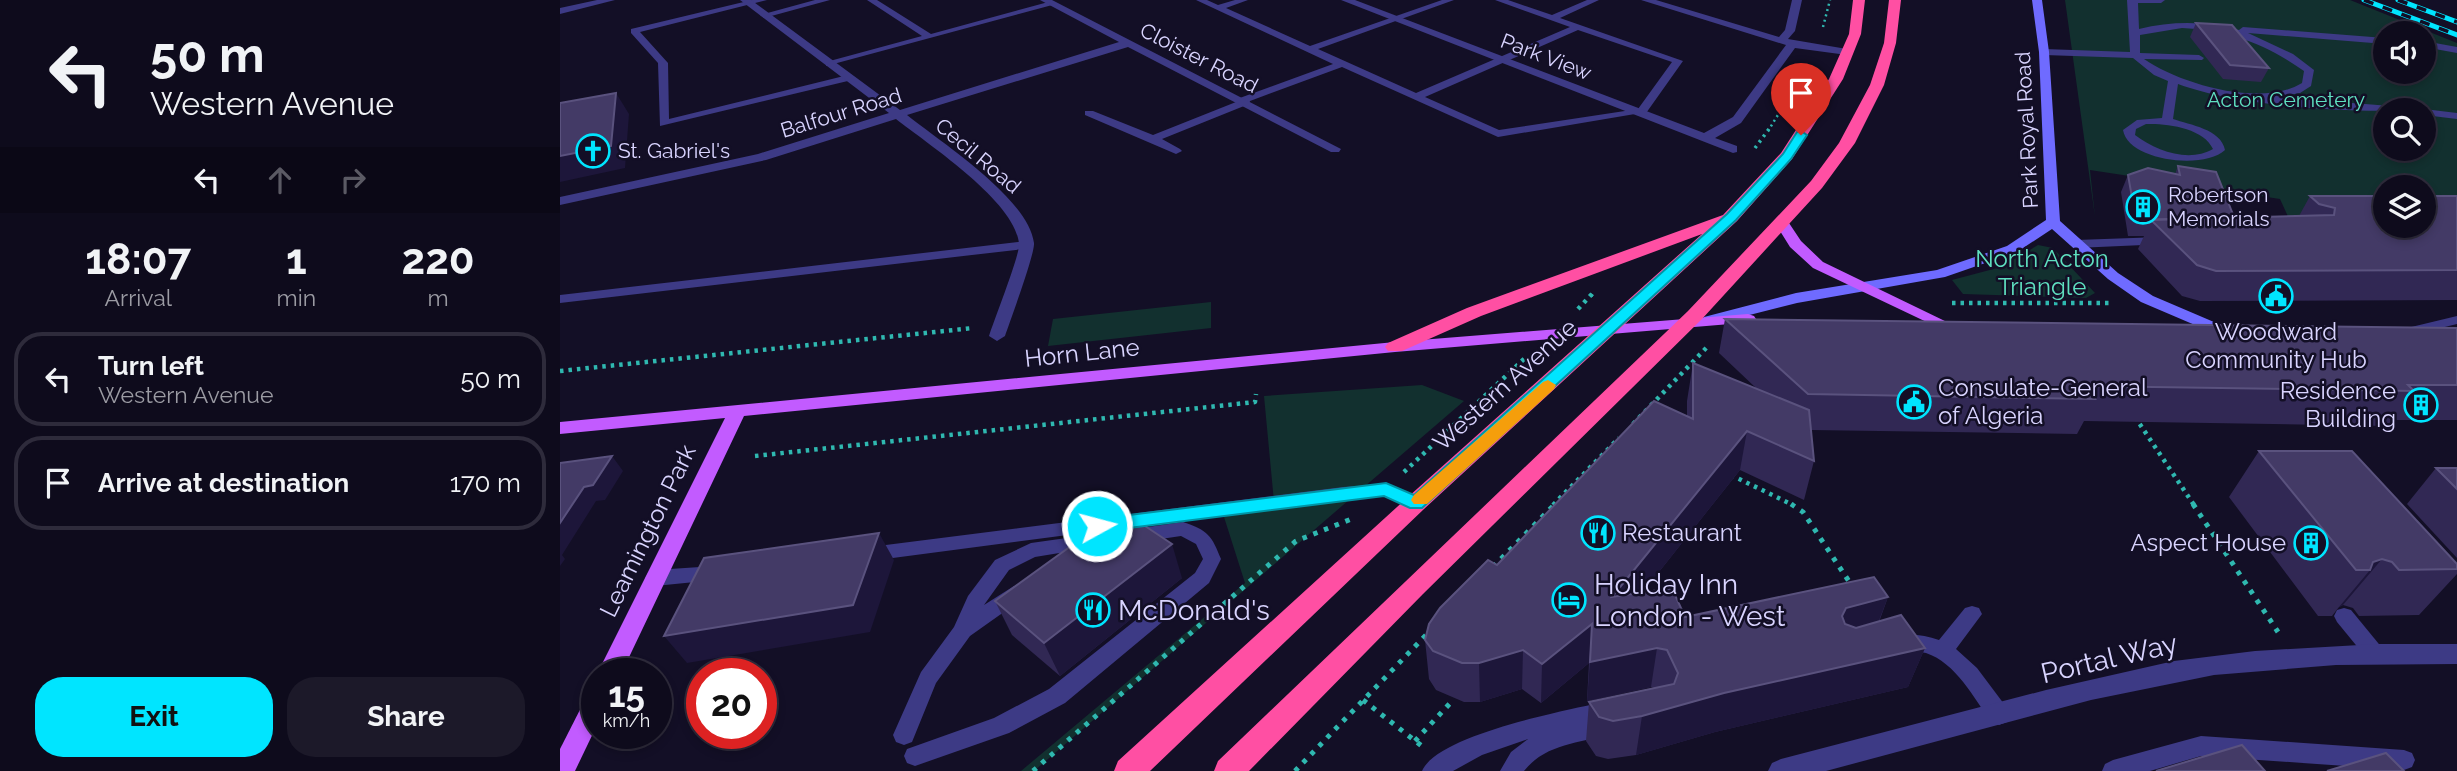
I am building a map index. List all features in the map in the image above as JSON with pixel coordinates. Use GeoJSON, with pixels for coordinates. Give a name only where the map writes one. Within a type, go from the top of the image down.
{"type":"FeatureCollection","features":[{"type":"Feature","properties":{"kind":"highway","name":"Western Avenue"},"geometry":{"type":"LineString","coordinates":[[1129,771],[1416,503],[1731,217],[1787,156],[1836,79],[1855,34],[1859,0]]}},
{"type":"Feature","properties":{"kind":"highway"},"geometry":{"type":"LineString","coordinates":[[1229,771],[1326,672],[1700,321],[1836,160],[1875,89],[1891,38],[1895,0]]}},
{"type":"Feature","properties":{"kind":"highway"},"geometry":{"type":"LineString","coordinates":[[1395,347],[1474,312],[1586,273],[1731,217]]}},
{"type":"Feature","properties":{"kind":"main road","name":"Park Royal Road"},"geometry":{"type":"LineString","coordinates":[[2038,0],[2044,52],[2053,222],[2113,276],[2147,299],[2228,331],[2180,330]]}},
{"type":"Feature","properties":{"kind":"main road"},"geometry":{"type":"LineString","coordinates":[[1700,321],[1769,304],[1903,282],[1978,263],[2012,249],[2053,222]]}},
{"type":"Feature","properties":{"kind":"main road"},"geometry":{"type":"LineString","coordinates":[[1782,223],[1795,244],[1818,265],[1941,323]]}},
{"type":"Feature","properties":{"kind":"main road","name":"Horn Lane"},"geometry":{"type":"LineString","coordinates":[[560,428],[1395,347],[1700,321],[1772,320]]}},
{"type":"Feature","properties":{"kind":"main road"},"geometry":{"type":"LineString","coordinates":[[1901,322],[1962,324]]}},
{"type":"Feature","properties":{"kind":"main road"},"geometry":{"type":"LineString","coordinates":[[2402,331],[2431,332],[2457,339]]}},
{"type":"Feature","properties":{"kind":"main road","name":"Leamington Park"},"geometry":{"type":"LineString","coordinates":[[617,658],[737,412]]}},
{"type":"Feature","properties":{"kind":"main road"},"geometry":{"type":"LineString","coordinates":[[562,771],[581,732]]}},
{"type":"Feature","properties":{"kind":"street"},"geometry":{"type":"LineString","coordinates":[[560,11],[610,0]]}},
{"type":"Feature","properties":{"kind":"street","name":"Park View"},"geometry":{"type":"LineString","coordinates":[[1346,0],[1733,149]]}},
{"type":"Feature","properties":{"kind":"street"},"geometry":{"type":"LineString","coordinates":[[1649,0],[1787,42],[1847,52]]}},
{"type":"Feature","properties":{"kind":"street"},"geometry":{"type":"LineString","coordinates":[[1705,138],[1737,120],[1787,42],[1797,0]]}},
{"type":"Feature","properties":{"kind":"street","name":"Cecil Road"},"geometry":{"type":"LineString","coordinates":[[747,2],[899,115],[1001,197],[1018,218],[1027,245]]}},
{"type":"Feature","properties":{"kind":"street","name":"Cloister Road"},"geometry":{"type":"LineString","coordinates":[[1049,2],[1335,149]]}},
{"type":"Feature","properties":{"kind":"street","name":"Balfour Road"},"geometry":{"type":"LineString","coordinates":[[560,201],[761,157],[1128,43]]}},
{"type":"Feature","properties":{"kind":"street"},"geometry":{"type":"LineString","coordinates":[[999,331],[1027,245]]}},
{"type":"Feature","properties":{"kind":"street","name":"Portal Way"},"geometry":{"type":"LineString","coordinates":[[1781,771],[2136,679],[2229,664],[2376,655],[2457,654]]}},
{"type":"Feature","properties":{"kind":"lane"},"geometry":{"type":"LineString","coordinates":[[763,0],[634,32],[663,63],[664,124],[848,78]]}},
{"type":"Feature","properties":{"kind":"lane"},"geometry":{"type":"LineString","coordinates":[[764,15],[826,0]]}},
{"type":"Feature","properties":{"kind":"lane"},"geometry":{"type":"LineString","coordinates":[[871,0],[930,37]]}},
{"type":"Feature","properties":{"kind":"lane"},"geometry":{"type":"LineString","coordinates":[[1200,0],[1310,49],[1339,65],[1498,134],[1637,112],[1678,61],[1499,0]]}},
{"type":"Feature","properties":{"kind":"lane"},"geometry":{"type":"LineString","coordinates":[[1219,8],[1244,0]]}},
{"type":"Feature","properties":{"kind":"lane"},"geometry":{"type":"LineString","coordinates":[[1310,49],[1450,0]]}},
{"type":"Feature","properties":{"kind":"lane"},"geometry":{"type":"LineString","coordinates":[[1552,18],[1595,0]]}},
{"type":"Feature","properties":{"kind":"lane"},"geometry":{"type":"LineString","coordinates":[[2161,0],[2132,0],[2135,54],[2139,60],[2173,80],[2214,91],[2373,107]]}},
{"type":"Feature","properties":{"kind":"lane"},"geometry":{"type":"LineString","coordinates":[[829,64],[1049,2]]}},
{"type":"Feature","properties":{"kind":"lane"},"geometry":{"type":"LineString","coordinates":[[2135,33],[2157,26],[2186,24],[2373,40]]}},
{"type":"Feature","properties":{"kind":"lane"},"geometry":{"type":"LineString","coordinates":[[1414,98],[1578,27]]}},
{"type":"Feature","properties":{"kind":"lane"},"geometry":{"type":"LineString","coordinates":[[2223,28],[2281,49],[2309,70],[2307,84],[2296,91],[2259,96]]}},
{"type":"Feature","properties":{"kind":"lane"},"geometry":{"type":"LineString","coordinates":[[2436,46],[2457,50]]}},
{"type":"Feature","properties":{"kind":"lane"},"geometry":{"type":"LineString","coordinates":[[2044,52],[2200,58]]}},
{"type":"Feature","properties":{"kind":"lane"},"geometry":{"type":"LineString","coordinates":[[1153,139],[1339,65]]}},
{"type":"Feature","properties":{"kind":"lane"},"geometry":{"type":"LineString","coordinates":[[2167,121],[2173,80]]}},
{"type":"Feature","properties":{"kind":"lane"},"geometry":{"type":"LineString","coordinates":[[1089,113],[1176,151]]}},
{"type":"Feature","properties":{"kind":"lane"},"geometry":{"type":"LineString","coordinates":[[2436,113],[2457,116]]}},
{"type":"Feature","properties":{"kind":"lane"},"geometry":{"type":"LineString","coordinates":[[2167,121],[2205,133],[2214,139],[2218,150],[2206,157],[2179,157],[2148,148],[2130,136],[2129,130],[2141,122],[2167,121]]}},
{"type":"Feature","properties":{"kind":"lane"},"geometry":{"type":"LineString","coordinates":[[2076,244],[2179,241]]}},
{"type":"Feature","properties":{"kind":"lane"},"geometry":{"type":"LineString","coordinates":[[560,299],[1027,245]]}},
{"type":"Feature","properties":{"kind":"lane"},"geometry":{"type":"LineString","coordinates":[[2402,331],[2457,320]]}},
{"type":"Feature","properties":{"kind":"lane"},"geometry":{"type":"LineString","coordinates":[[857,555],[1386,490],[1416,503]]}},
{"type":"Feature","properties":{"kind":"lane"},"geometry":{"type":"LineString","coordinates":[[904,735],[928,678],[962,632],[975,602],[1002,565],[1031,550],[1184,529],[1204,540],[1213,559],[1202,578],[1057,696],[1000,726],[915,756]]}},
{"type":"Feature","properties":{"kind":"lane"},"geometry":{"type":"LineString","coordinates":[[1051,567],[1084,542]]}},
{"type":"Feature","properties":{"kind":"lane"},"geometry":{"type":"LineString","coordinates":[[655,578],[732,571]]}},
{"type":"Feature","properties":{"kind":"lane"},"geometry":{"type":"LineString","coordinates":[[962,632],[1029,583]]}},
{"type":"Feature","properties":{"kind":"lane"},"geometry":{"type":"LineString","coordinates":[[1943,650],[1972,614]]}},
{"type":"Feature","properties":{"kind":"lane"},"geometry":{"type":"LineString","coordinates":[[2344,616],[2376,655]]}},
{"type":"Feature","properties":{"kind":"lane"},"geometry":{"type":"LineString","coordinates":[[1881,647],[1921,641],[1943,650],[1960,665],[1999,715]]}},
{"type":"Feature","properties":{"kind":"lane"},"geometry":{"type":"LineString","coordinates":[[1433,771],[1457,754],[1501,735],[1631,712],[1554,738],[1525,754],[1511,771]]}},
{"type":"Feature","properties":{"kind":"lane"},"geometry":{"type":"LineString","coordinates":[[2113,771],[2201,746],[2404,760]]}},
{"type":"Feature","properties":{"kind":"path"},"geometry":{"type":"LineString","coordinates":[[1750,156],[1783,110],[1818,48],[1830,0]]}},
{"type":"Feature","properties":{"kind":"path"},"geometry":{"type":"LineString","coordinates":[[1967,304],[2118,303]]}},
{"type":"Feature","properties":{"kind":"path"},"geometry":{"type":"LineString","coordinates":[[560,371],[999,331]]}},
{"type":"Feature","properties":{"kind":"path"},"geometry":{"type":"LineString","coordinates":[[1487,573],[1697,355]]}},
{"type":"Feature","properties":{"kind":"path","name":"Western Avenue"},"geometry":{"type":"LineString","coordinates":[[1033,771],[1296,541],[1357,516],[1524,358]]}},
{"type":"Feature","properties":{"kind":"path"},"geometry":{"type":"LineString","coordinates":[[755,456],[1255,402],[1256,394]]}},
{"type":"Feature","properties":{"kind":"path"},"geometry":{"type":"LineString","coordinates":[[2132,413],[2295,659]]}},
{"type":"Feature","properties":{"kind":"path"},"geometry":{"type":"LineString","coordinates":[[1629,428],[1642,433]]}},
{"type":"Feature","properties":{"kind":"path"},"geometry":{"type":"LineString","coordinates":[[1728,474],[1790,503],[1803,512],[1854,589]]}},
{"type":"Feature","properties":{"kind":"path"},"geometry":{"type":"LineString","coordinates":[[1295,771],[1430,631]]}},
{"type":"Feature","properties":{"kind":"path"},"geometry":{"type":"LineString","coordinates":[[1363,700],[1415,741],[1454,699]]}},
{"type":"Feature","properties":{"kind":"green space","name":"Acton Cemetery"},"geometry":{"type":"Polygon","coordinates":[[[2065,0],[2350,0],[2402,21],[2373,21],[2373,84],[2436,84],[2436,35],[2457,43],[2457,219],[2436,220],[2436,175],[2373,175],[2373,220],[2291,223],[2280,199],[2090,170],[2095,217],[2065,0]]]}},
{"type":"Feature","properties":{"kind":"green space","name":"North Acton Triangle"},"geometry":{"type":"Polygon","coordinates":[[[2038,245],[2053,248],[2095,293],[2086,298],[1963,294],[1952,280],[2001,267],[2038,245]]]}},
{"type":"Feature","properties":{"kind":"green space"},"geometry":{"type":"Polygon","coordinates":[[[1211,302],[1211,328],[1048,346],[1053,319],[1211,302]]]}},
{"type":"Feature","properties":{"kind":"green space"},"geometry":{"type":"Polygon","coordinates":[[[1422,385],[1464,401],[1034,771],[1021,771],[1245,583],[1224,517],[1274,502],[1264,396],[1422,385]]]}},
{"type":"Feature","properties":{"kind":"building"},"geometry":{"type":"Polygon","coordinates":[[[2196,23],[2232,25],[2269,68],[2230,65],[2196,23]]]}},
{"type":"Feature","properties":{"kind":"building"},"geometry":{"type":"Polygon","coordinates":[[[616,93],[611,146],[560,156],[560,103],[616,93]]]}},
{"type":"Feature","properties":{"kind":"building"},"geometry":{"type":"Polygon","coordinates":[[[2178,166],[2216,172],[2234,217],[2136,220],[2128,175],[2148,168],[2180,175],[2178,166]]]}},
{"type":"Feature","properties":{"kind":"building"},"geometry":{"type":"Polygon","coordinates":[[[2310,196],[2373,196],[2373,238],[2436,238],[2436,196],[2457,196],[2457,270],[2216,271],[2197,265],[2151,220],[2334,215],[2335,208],[2319,204],[2310,196]]]}},
{"type":"Feature","properties":{"kind":"building"},"geometry":{"type":"Polygon","coordinates":[[[1725,319],[2457,328],[2457,385],[2408,385],[2414,391],[2086,386],[2095,399],[1808,394],[1725,319]]]}},
{"type":"Feature","properties":{"kind":"building"},"geometry":{"type":"Polygon","coordinates":[[[1693,363],[1809,410],[1814,461],[1747,431],[1612,597],[1672,588],[1685,617],[1874,577],[1888,597],[1846,608],[1842,616],[1845,624],[1856,628],[1901,615],[1925,648],[1613,721],[1599,717],[1589,702],[1674,684],[1678,673],[1667,650],[1657,648],[1590,662],[1592,624],[1542,664],[1523,650],[1479,663],[1462,663],[1433,651],[1425,640],[1429,624],[1440,608],[1488,560],[1497,565],[1654,401],[1693,419],[1693,363]]]}},
{"type":"Feature","properties":{"kind":"building"},"geometry":{"type":"Polygon","coordinates":[[[2259,451],[2352,451],[2457,564],[2457,569],[2399,570],[2392,562],[2382,559],[2373,562],[2370,570],[2356,570],[2259,451]]]}},
{"type":"Feature","properties":{"kind":"building"},"geometry":{"type":"Polygon","coordinates":[[[612,456],[593,485],[584,487],[560,523],[560,463],[612,456]]]}},
{"type":"Feature","properties":{"kind":"building"},"geometry":{"type":"Polygon","coordinates":[[[2436,468],[2457,468],[2457,489],[2436,468]]]}},
{"type":"Feature","properties":{"kind":"building"},"geometry":{"type":"Polygon","coordinates":[[[1118,512],[1124,512],[1172,544],[1044,643],[995,601],[1118,512]]]}},
{"type":"Feature","properties":{"kind":"building"},"geometry":{"type":"Polygon","coordinates":[[[879,533],[853,605],[664,636],[704,558],[879,533]]]}},
{"type":"Feature","properties":{"kind":"building"},"geometry":{"type":"Polygon","coordinates":[[[2242,745],[2265,771],[2156,771],[2242,745]]]}},
{"type":"Feature","properties":{"kind":"building"},"geometry":{"type":"Polygon","coordinates":[[[2386,753],[2404,771],[2327,771],[2386,753]]]}},
{"type":"Feature","properties":{"kind":"railway"},"geometry":{"type":"LineString","coordinates":[[2364,0],[2457,35]]}},
{"type":"Feature","properties":{"kind":"railway"},"geometry":{"type":"LineString","coordinates":[[2398,0],[2457,22]]}},
{"type":"Feature","properties":{"kind":"slow traffic"},"geometry":{"type":"LineString","coordinates":[[1420,500],[1548,385]]}},
{"type":"Feature","properties":{"kind":"place","name":"St. Gabriel's"},"geometry":{"type":"Point","coordinates":[593,151]}},
{"type":"Feature","properties":{"kind":"place","name":"Robertson Memorials"},"geometry":{"type":"Point","coordinates":[2143,207]}},
{"type":"Feature","properties":{"kind":"place","name":"Woodward Community Hub"},"geometry":{"type":"Point","coordinates":[2276,296]}},
{"type":"Feature","properties":{"kind":"place","name":"Consulate-General of Algeria"},"geometry":{"type":"Point","coordinates":[1914,402]}},
{"type":"Feature","properties":{"kind":"place","name":"Residence Building"},"geometry":{"type":"Point","coordinates":[2421,405]}},
{"type":"Feature","properties":{"kind":"place","name":"Restaurant"},"geometry":{"type":"Point","coordinates":[1598,533]}},
{"type":"Feature","properties":{"kind":"place","name":"Aspect House"},"geometry":{"type":"Point","coordinates":[2311,543]}},
{"type":"Feature","properties":{"kind":"place","name":"Holiday Inn London - West"},"geometry":{"type":"Point","coordinates":[1569,600]}},
{"type":"Feature","properties":{"kind":"place","name":"McDonald's"},"geometry":{"type":"Point","coordinates":[1093,610]}},
{"type":"Feature","properties":{"kind":"route"},"geometry":{"type":"LineString","coordinates":[[1097,526],[1343,493],[1386,490],[1416,503],[1731,217],[1787,156],[1801,135]]}}]}
